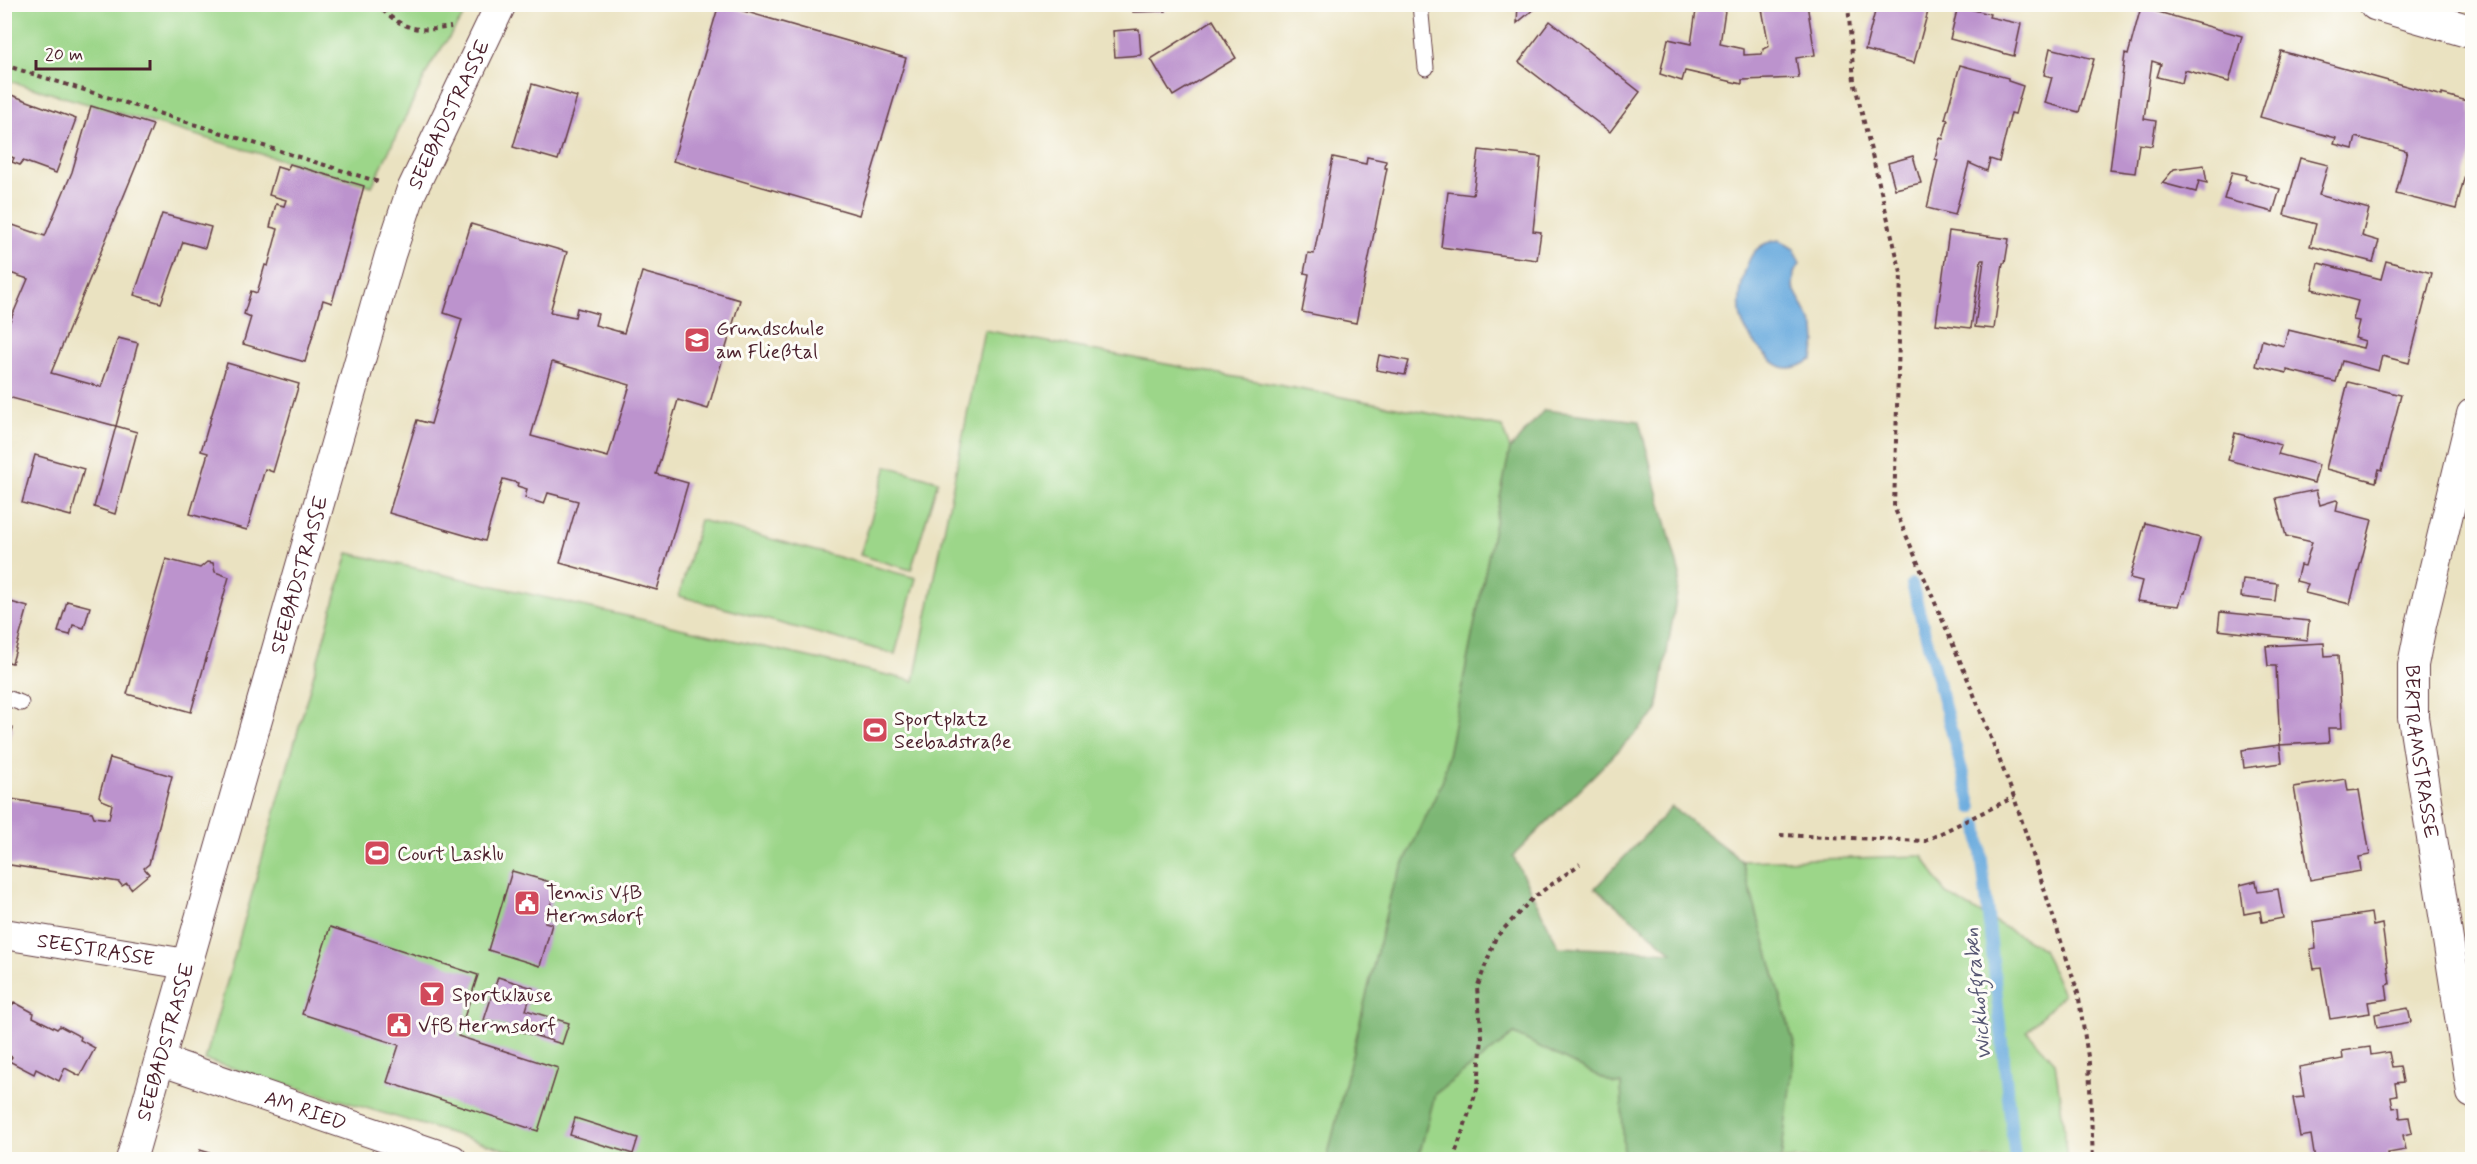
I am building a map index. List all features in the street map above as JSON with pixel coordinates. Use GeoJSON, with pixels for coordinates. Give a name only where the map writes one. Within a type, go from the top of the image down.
{"type":"FeatureCollection","features":[{"type":"Feature","properties":{"kind":"main road"},"geometry":{"type":"LineString","coordinates":[[2376,4],[2472,32]]}},
{"type":"Feature","properties":{"kind":"street","name":"SEEBADSTRASSE"},"geometry":{"type":"LineString","coordinates":[[131,1160],[390,255],[411,192],[501,4]]}},
{"type":"Feature","properties":{"kind":"street","name":"BERTRAMSTRASSE"},"geometry":{"type":"LineString","coordinates":[[2472,414],[2421,625],[2414,665],[2413,717],[2472,1093]]}},
{"type":"Feature","properties":{"kind":"street","name":"SEESTRASSE"},"geometry":{"type":"LineString","coordinates":[[4,934],[186,964]]}},
{"type":"Feature","properties":{"kind":"street","name":"AM RIED"},"geometry":{"type":"LineString","coordinates":[[160,1060],[452,1160]]}},
{"type":"Feature","properties":{"kind":"lane"},"geometry":{"type":"LineString","coordinates":[[1420,4],[1426,68]]}},
{"type":"Feature","properties":{"kind":"lane"},"geometry":{"type":"LineString","coordinates":[[4,697],[21,703]]}},
{"type":"Feature","properties":{"kind":"path"},"geometry":{"type":"LineString","coordinates":[[376,4],[399,24],[415,30],[454,26]]}},
{"type":"Feature","properties":{"kind":"path"},"geometry":{"type":"LineString","coordinates":[[1848,4],[1854,81],[1901,273],[1894,507],[1969,682],[2014,797],[2078,993],[2089,1063],[2093,1160]]}},
{"type":"Feature","properties":{"kind":"path"},"geometry":{"type":"LineString","coordinates":[[4,65],[380,183]]}},
{"type":"Feature","properties":{"kind":"path"},"geometry":{"type":"LineString","coordinates":[[1780,835],[1926,841],[2014,797]]}},
{"type":"Feature","properties":{"kind":"path"},"geometry":{"type":"LineString","coordinates":[[1453,1160],[1479,1086],[1482,1037],[1478,988],[1496,937],[1534,897],[1580,864]]}},
{"type":"Feature","properties":{"kind":"green space"},"geometry":{"type":"Polygon","coordinates":[[[4,5],[471,5],[431,64],[372,186],[5,80],[4,5]]]}},
{"type":"Feature","properties":{"kind":"green space","name":"Sportplatz Seebadstraße"},"geometry":{"type":"Polygon","coordinates":[[[984,330],[1502,427],[1510,449],[1443,780],[1392,889],[1327,1159],[537,1159],[205,1060],[348,553],[914,681],[984,330]]]}},
{"type":"Feature","properties":{"kind":"green space"},"geometry":{"type":"Polygon","coordinates":[[[1544,410],[1639,421],[1680,575],[1657,712],[1513,856],[1559,947],[1672,952],[1595,888],[1672,807],[1742,861],[1795,1047],[1781,1159],[1624,1159],[1621,1084],[1614,1084],[1514,1034],[1435,1094],[1418,1159],[1327,1159],[1392,889],[1443,780],[1510,449],[1544,410]]]}},
{"type":"Feature","properties":{"kind":"green space"},"geometry":{"type":"Polygon","coordinates":[[[887,466],[938,481],[911,570],[860,555],[887,466]]]}},
{"type":"Feature","properties":{"kind":"green space"},"geometry":{"type":"Polygon","coordinates":[[[700,520],[916,578],[895,654],[679,596],[700,520]]]}},
{"type":"Feature","properties":{"kind":"green space"},"geometry":{"type":"Polygon","coordinates":[[[1923,856],[1946,894],[2043,949],[2063,995],[2027,1031],[2055,1062],[2068,1159],[1781,1159],[1795,1047],[1742,861],[1923,856]]]}},
{"type":"Feature","properties":{"kind":"green space"},"geometry":{"type":"Polygon","coordinates":[[[1514,1034],[1621,1084],[1626,1159],[1418,1160],[1435,1094],[1514,1034]]]}},
{"type":"Feature","properties":{"kind":"water"},"geometry":{"type":"Polygon","coordinates":[[[1779,240],[1794,249],[1800,264],[1794,273],[1793,287],[1815,329],[1816,342],[1813,359],[1790,368],[1776,364],[1757,346],[1743,324],[1740,311],[1742,283],[1751,257],[1760,246],[1779,240]]]}},
{"type":"Feature","properties":{"kind":"building"},"geometry":{"type":"Polygon","coordinates":[[[719,4],[906,58],[859,215],[673,161],[719,4]]]}},
{"type":"Feature","properties":{"kind":"building"},"geometry":{"type":"Polygon","coordinates":[[[1133,4],[1166,4],[1166,11],[1133,12],[1133,4]]]}},
{"type":"Feature","properties":{"kind":"building"},"geometry":{"type":"Polygon","coordinates":[[[1518,4],[1540,4],[1517,23],[1518,4]]]}},
{"type":"Feature","properties":{"kind":"building"},"geometry":{"type":"Polygon","coordinates":[[[1697,4],[1726,4],[1720,44],[1744,49],[1744,55],[1762,54],[1763,49],[1769,46],[1762,9],[1782,4],[1807,4],[1815,55],[1796,58],[1799,78],[1742,80],[1742,84],[1685,71],[1682,81],[1660,74],[1668,39],[1691,44],[1697,4]]]}},
{"type":"Feature","properties":{"kind":"building"},"geometry":{"type":"Polygon","coordinates":[[[1877,4],[1930,4],[1914,63],[1865,50],[1877,4]]]}},
{"type":"Feature","properties":{"kind":"building"},"geometry":{"type":"Polygon","coordinates":[[[1958,6],[1990,14],[1989,17],[2021,24],[2014,56],[1950,39],[1958,6]]]}},
{"type":"Feature","properties":{"kind":"building"},"geometry":{"type":"Polygon","coordinates":[[[2141,7],[2242,36],[2229,82],[2185,70],[2182,83],[2157,77],[2161,64],[2152,61],[2144,119],[2156,121],[2152,146],[2139,144],[2135,173],[2110,170],[2125,54],[2128,55],[2141,7]]]}},
{"type":"Feature","properties":{"kind":"building"},"geometry":{"type":"Polygon","coordinates":[[[1213,20],[1236,58],[1173,96],[1151,59],[1213,20]]]}},
{"type":"Feature","properties":{"kind":"building"},"geometry":{"type":"Polygon","coordinates":[[[1550,21],[1640,92],[1610,132],[1519,62],[1550,21]]]}},
{"type":"Feature","properties":{"kind":"building"},"geometry":{"type":"Polygon","coordinates":[[[1139,29],[1141,55],[1115,57],[1113,31],[1139,29]]]}},
{"type":"Feature","properties":{"kind":"building"},"geometry":{"type":"Polygon","coordinates":[[[2050,48],[2094,59],[2079,112],[2045,103],[2052,77],[2044,75],[2050,48]]]}},
{"type":"Feature","properties":{"kind":"building"},"geometry":{"type":"Polygon","coordinates":[[[2281,51],[2471,102],[2472,148],[2456,209],[2396,194],[2407,151],[2356,137],[2353,149],[2334,144],[2336,138],[2260,117],[2281,51]]]}},
{"type":"Feature","properties":{"kind":"building"},"geometry":{"type":"Polygon","coordinates":[[[1960,65],[2008,78],[2008,81],[2023,86],[2015,114],[2011,113],[1999,162],[1990,159],[1987,171],[1969,163],[1955,215],[1927,208],[1938,160],[1935,159],[1940,138],[1943,139],[1948,120],[1945,119],[1960,65]]]}},
{"type":"Feature","properties":{"kind":"building"},"geometry":{"type":"Polygon","coordinates":[[[532,84],[577,97],[558,160],[513,147],[532,84]]]}},
{"type":"Feature","properties":{"kind":"building"},"geometry":{"type":"Polygon","coordinates":[[[6,93],[76,119],[56,173],[23,161],[20,165],[12,162],[14,158],[4,154],[6,93]]]}},
{"type":"Feature","properties":{"kind":"building"},"geometry":{"type":"Polygon","coordinates":[[[91,106],[153,125],[51,373],[101,387],[118,338],[138,343],[116,426],[4,396],[4,335],[28,279],[4,271],[4,222],[45,236],[72,172],[91,106]]]}},
{"type":"Feature","properties":{"kind":"building"},"geometry":{"type":"Polygon","coordinates":[[[1479,150],[1541,157],[1533,231],[1541,232],[1537,260],[1441,247],[1448,192],[1473,195],[1479,150]]]}},
{"type":"Feature","properties":{"kind":"building"},"geometry":{"type":"Polygon","coordinates":[[[1913,156],[1921,183],[1895,189],[1888,163],[1913,156]]]}},
{"type":"Feature","properties":{"kind":"building"},"geometry":{"type":"Polygon","coordinates":[[[1333,157],[1366,164],[1367,157],[1386,161],[1385,168],[1387,168],[1356,323],[1302,312],[1309,274],[1304,273],[1308,253],[1314,254],[1333,157]]]}},
{"type":"Feature","properties":{"kind":"building"},"geometry":{"type":"Polygon","coordinates":[[[2300,158],[2328,165],[2319,195],[2369,209],[2362,236],[2379,241],[2373,262],[2310,246],[2316,224],[2284,215],[2300,158]]]}},
{"type":"Feature","properties":{"kind":"building"},"geometry":{"type":"Polygon","coordinates":[[[290,164],[364,186],[332,303],[323,300],[305,362],[243,344],[251,317],[244,314],[251,291],[257,293],[265,265],[268,266],[278,229],[270,227],[276,204],[284,206],[286,200],[269,195],[277,167],[287,170],[290,164]]]}},
{"type":"Feature","properties":{"kind":"building"},"geometry":{"type":"Polygon","coordinates":[[[2204,165],[2207,183],[2199,181],[2196,192],[2162,183],[2174,169],[2204,165]]]}},
{"type":"Feature","properties":{"kind":"building"},"geometry":{"type":"Polygon","coordinates":[[[2232,172],[2246,175],[2245,179],[2280,189],[2273,212],[2224,199],[2232,172]]]}},
{"type":"Feature","properties":{"kind":"building"},"geometry":{"type":"Polygon","coordinates":[[[162,214],[211,227],[205,248],[183,242],[161,303],[134,295],[162,214]]]}},
{"type":"Feature","properties":{"kind":"building"},"geometry":{"type":"Polygon","coordinates":[[[471,224],[567,252],[550,312],[575,317],[577,308],[598,314],[595,325],[624,333],[642,272],[740,300],[708,409],[678,400],[656,474],[688,483],[657,590],[560,563],[578,501],[548,493],[544,504],[525,498],[527,489],[517,486],[518,483],[503,479],[485,541],[389,513],[417,420],[431,424],[462,319],[444,313],[471,224]],[[552,362],[531,436],[608,457],[630,385],[552,362]]]}},
{"type":"Feature","properties":{"kind":"building"},"geometry":{"type":"Polygon","coordinates":[[[1949,231],[2009,239],[2005,263],[2003,263],[1994,329],[1975,327],[1984,260],[1981,260],[1971,328],[1936,324],[1949,231]]]}},
{"type":"Feature","properties":{"kind":"building"},"geometry":{"type":"Polygon","coordinates":[[[2386,261],[2432,273],[2409,363],[2382,356],[2378,371],[2342,361],[2336,382],[2287,370],[2287,373],[2256,366],[2262,340],[2284,346],[2288,330],[2363,348],[2365,341],[2355,338],[2359,321],[2353,320],[2358,301],[2312,289],[2318,263],[2381,279],[2386,261]]]}},
{"type":"Feature","properties":{"kind":"building"},"geometry":{"type":"Polygon","coordinates":[[[1379,355],[1409,361],[1405,375],[1376,370],[1379,355]]]}},
{"type":"Feature","properties":{"kind":"building"},"geometry":{"type":"Polygon","coordinates":[[[227,363],[299,384],[273,472],[265,469],[247,530],[190,514],[208,453],[201,451],[227,363]]]}},
{"type":"Feature","properties":{"kind":"building"},"geometry":{"type":"Polygon","coordinates":[[[2348,382],[2401,395],[2382,470],[2379,469],[2376,482],[2326,469],[2348,382]]]}},
{"type":"Feature","properties":{"kind":"building"},"geometry":{"type":"Polygon","coordinates":[[[116,426],[137,432],[115,514],[94,507],[116,426]]]}},
{"type":"Feature","properties":{"kind":"building"},"geometry":{"type":"Polygon","coordinates":[[[2235,433],[2281,445],[2278,454],[2319,465],[2314,483],[2228,460],[2235,433]]]}},
{"type":"Feature","properties":{"kind":"building"},"geometry":{"type":"Polygon","coordinates":[[[35,455],[84,469],[71,516],[22,503],[35,455]]]}},
{"type":"Feature","properties":{"kind":"building"},"geometry":{"type":"Polygon","coordinates":[[[2316,490],[2320,505],[2336,500],[2338,501],[2336,511],[2372,520],[2350,604],[2305,593],[2308,584],[2296,581],[2300,565],[2305,566],[2312,542],[2286,536],[2276,498],[2316,490]]]}},
{"type":"Feature","properties":{"kind":"building"},"geometry":{"type":"Polygon","coordinates":[[[2145,523],[2200,538],[2185,593],[2183,593],[2179,606],[2137,601],[2142,581],[2130,578],[2145,523]]]}},
{"type":"Feature","properties":{"kind":"building"},"geometry":{"type":"Polygon","coordinates":[[[166,559],[200,568],[207,562],[213,563],[215,572],[229,577],[191,712],[127,694],[166,559]]]}},
{"type":"Feature","properties":{"kind":"building"},"geometry":{"type":"Polygon","coordinates":[[[2243,579],[2277,583],[2275,601],[2241,597],[2243,579]]]}},
{"type":"Feature","properties":{"kind":"building"},"geometry":{"type":"Polygon","coordinates":[[[4,600],[28,607],[12,663],[4,661],[4,600]]]}},
{"type":"Feature","properties":{"kind":"building"},"geometry":{"type":"Polygon","coordinates":[[[67,601],[90,607],[84,628],[73,625],[70,635],[58,632],[67,601]]]}},
{"type":"Feature","properties":{"kind":"building"},"geometry":{"type":"Polygon","coordinates":[[[2220,612],[2309,621],[2307,640],[2218,630],[2220,612]]]}},
{"type":"Feature","properties":{"kind":"building"},"geometry":{"type":"Polygon","coordinates":[[[2324,643],[2325,656],[2338,655],[2342,728],[2328,728],[2329,742],[2280,745],[2276,666],[2268,666],[2266,646],[2324,643]]]}},
{"type":"Feature","properties":{"kind":"building"},"geometry":{"type":"Polygon","coordinates":[[[4,725],[13,728],[8,742],[4,741],[4,725]]]}},
{"type":"Feature","properties":{"kind":"building"},"geometry":{"type":"Polygon","coordinates":[[[2280,745],[2282,763],[2244,768],[2242,750],[2280,745]]]}},
{"type":"Feature","properties":{"kind":"building"},"geometry":{"type":"Polygon","coordinates":[[[110,758],[172,776],[149,864],[144,868],[149,874],[131,889],[127,883],[122,886],[119,882],[4,864],[4,798],[92,812],[94,817],[109,819],[112,804],[102,800],[99,796],[110,758]]]}},
{"type":"Feature","properties":{"kind":"building"},"geometry":{"type":"Polygon","coordinates":[[[2346,779],[2348,791],[2359,790],[2370,855],[2359,857],[2361,871],[2310,880],[2294,787],[2346,779]]]}},
{"type":"Feature","properties":{"kind":"building","name":"Tennis VfB Hermsdorf"},"geometry":{"type":"Polygon","coordinates":[[[512,871],[557,884],[545,922],[552,924],[540,966],[488,950],[512,871]]]}},
{"type":"Feature","properties":{"kind":"building"},"geometry":{"type":"Polygon","coordinates":[[[2256,881],[2258,892],[2278,889],[2283,918],[2262,922],[2260,911],[2244,914],[2240,885],[2256,881]]]}},
{"type":"Feature","properties":{"kind":"building"},"geometry":{"type":"Polygon","coordinates":[[[2371,913],[2373,926],[2382,924],[2390,984],[2386,985],[2388,999],[2368,1002],[2370,1013],[2330,1019],[2321,968],[2314,969],[2310,949],[2316,948],[2313,922],[2371,913]]]}},
{"type":"Feature","properties":{"kind":"building","name":"VfB Hermsdorf"},"geometry":{"type":"Polygon","coordinates":[[[330,927],[478,975],[458,1036],[558,1068],[538,1131],[387,1082],[399,1045],[302,1014],[330,927]]]}},
{"type":"Feature","properties":{"kind":"building"},"geometry":{"type":"Polygon","coordinates":[[[498,977],[533,988],[526,1010],[569,1023],[562,1044],[484,1020],[498,977]]]}},
{"type":"Feature","properties":{"kind":"building"},"geometry":{"type":"Polygon","coordinates":[[[14,1002],[34,1013],[33,1017],[57,1029],[60,1026],[81,1037],[80,1040],[95,1048],[80,1076],[65,1068],[59,1081],[36,1069],[34,1074],[9,1061],[12,1057],[4,1053],[4,1004],[11,1008],[14,1002]]]}},
{"type":"Feature","properties":{"kind":"building"},"geometry":{"type":"Polygon","coordinates":[[[2408,1008],[2411,1022],[2377,1028],[2375,1014],[2408,1008]]]}},
{"type":"Feature","properties":{"kind":"building"},"geometry":{"type":"Polygon","coordinates":[[[2370,1047],[2371,1055],[2389,1052],[2392,1067],[2400,1066],[2403,1082],[2395,1083],[2397,1095],[2391,1096],[2393,1108],[2399,1107],[2400,1118],[2409,1117],[2412,1133],[2403,1135],[2406,1150],[2388,1153],[2389,1160],[2360,1160],[2360,1158],[2315,1160],[2311,1135],[2300,1137],[2293,1098],[2304,1097],[2299,1067],[2343,1059],[2342,1051],[2370,1047]]]}},
{"type":"Feature","properties":{"kind":"building"},"geometry":{"type":"Polygon","coordinates":[[[575,1118],[638,1138],[633,1154],[570,1135],[575,1118]]]}},
{"type":"Feature","properties":{"kind":"building"},"geometry":{"type":"Polygon","coordinates":[[[200,1150],[230,1159],[230,1160],[197,1160],[200,1150]]]}},
{"type":"Feature","properties":{"kind":"waterway","name":"Wickhofgraben"},"geometry":{"type":"LineString","coordinates":[[1912,584],[1972,808]]}},
{"type":"Feature","properties":{"kind":"waterway","name":"Wickhofgraben"},"geometry":{"type":"LineString","coordinates":[[1978,825],[2015,1160]]}},
{"type":"Feature","properties":{"kind":"place","name":"Grundschule am Fließtal"},"geometry":{"type":"Point","coordinates":[697,340]}},
{"type":"Feature","properties":{"kind":"place","name":"Sportplatz Seebadstraße"},"geometry":{"type":"Point","coordinates":[875,730]}},
{"type":"Feature","properties":{"kind":"place","name":"Court Lasklu"},"geometry":{"type":"Point","coordinates":[377,853]}},
{"type":"Feature","properties":{"kind":"place","name":"Tennis VfB Hermsdorf"},"geometry":{"type":"Point","coordinates":[527,903]}},
{"type":"Feature","properties":{"kind":"place","name":"Sportklause"},"geometry":{"type":"Point","coordinates":[432,994]}},
{"type":"Feature","properties":{"kind":"place","name":"VfB Hermsdorf"},"geometry":{"type":"Point","coordinates":[399,1025]}}]}
